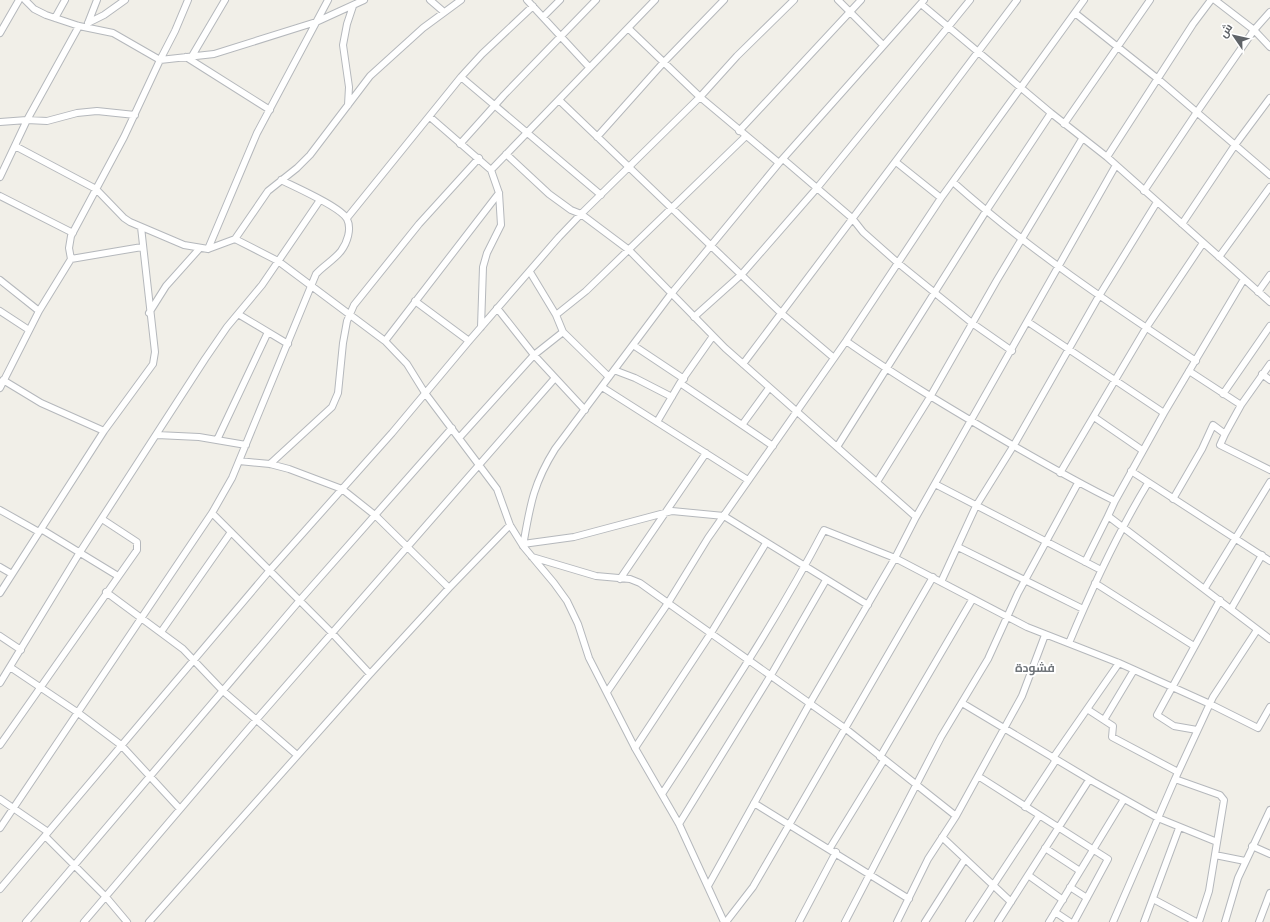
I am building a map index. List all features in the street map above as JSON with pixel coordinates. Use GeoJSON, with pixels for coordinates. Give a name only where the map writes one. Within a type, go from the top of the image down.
{"type":"FeatureCollection","features":[{"type":"Feature","properties":{"kind":"street"},"geometry":{"type":"LineString","coordinates":[[0,33],[19,0]]}},
{"type":"Feature","properties":{"kind":"street"},"geometry":{"type":"LineString","coordinates":[[25,0],[34,9],[55,18],[79,26],[87,26],[113,33],[160,60],[214,54],[316,22],[364,0]]}},
{"type":"Feature","properties":{"kind":"street"},"geometry":{"type":"LineString","coordinates":[[55,18],[65,0]]}},
{"type":"Feature","properties":{"kind":"street"},"geometry":{"type":"LineString","coordinates":[[87,26],[96,0]]}},
{"type":"Feature","properties":{"kind":"street"},"geometry":{"type":"LineString","coordinates":[[87,26],[124,0]]}},
{"type":"Feature","properties":{"kind":"street"},"geometry":{"type":"LineString","coordinates":[[0,388],[39,311],[71,259],[69,248],[73,232],[134,116],[175,31],[188,0]]}},
{"type":"Feature","properties":{"kind":"street"},"geometry":{"type":"LineString","coordinates":[[189,56],[226,0]]}},
{"type":"Feature","properties":{"kind":"street"},"geometry":{"type":"LineString","coordinates":[[208,249],[257,133],[328,0]]}},
{"type":"Feature","properties":{"kind":"street"},"geometry":{"type":"LineString","coordinates":[[430,0],[444,12]]}},
{"type":"Feature","properties":{"kind":"street"},"geometry":{"type":"LineString","coordinates":[[14,146],[96,189],[124,218],[141,227],[184,245],[208,249],[235,239],[268,191],[297,168],[310,155],[370,76],[423,28],[461,0]]}},
{"type":"Feature","properties":{"kind":"street"},"geometry":{"type":"LineString","coordinates":[[526,0],[589,67]]}},
{"type":"Feature","properties":{"kind":"street"},"geometry":{"type":"LineString","coordinates":[[543,17],[560,0]]}},
{"type":"Feature","properties":{"kind":"street"},"geometry":{"type":"LineString","coordinates":[[460,144],[494,106],[596,0]]}},
{"type":"Feature","properties":{"kind":"street"},"geometry":{"type":"LineString","coordinates":[[491,170],[655,0]]}},
{"type":"Feature","properties":{"kind":"street"},"geometry":{"type":"LineString","coordinates":[[597,137],[663,63],[724,0]]}},
{"type":"Feature","properties":{"kind":"street"},"geometry":{"type":"LineString","coordinates":[[0,889],[270,570],[342,490],[497,308],[581,214],[700,97],[737,56],[794,0]]}},
{"type":"Feature","properties":{"kind":"street"},"geometry":{"type":"LineString","coordinates":[[838,0],[883,45]]}},
{"type":"Feature","properties":{"kind":"street"},"geometry":{"type":"LineString","coordinates":[[739,131],[861,0]]}},
{"type":"Feature","properties":{"kind":"street"},"geometry":{"type":"LineString","coordinates":[[694,317],[742,274],[817,188],[970,0]]}},
{"type":"Feature","properties":{"kind":"street"},"geometry":{"type":"LineString","coordinates":[[743,364],[1017,0]]}},
{"type":"Feature","properties":{"kind":"street"},"geometry":{"type":"LineString","coordinates":[[607,692],[668,603],[748,480],[846,341],[941,198],[1084,0]]}},
{"type":"Feature","properties":{"kind":"street"},"geometry":{"type":"LineString","coordinates":[[1064,124],[1150,0]]}},
{"type":"Feature","properties":{"kind":"street"},"geometry":{"type":"LineString","coordinates":[[1107,157],[1197,17],[1211,0]]}},
{"type":"Feature","properties":{"kind":"street"},"geometry":{"type":"LineString","coordinates":[[1215,0],[1254,30],[1270,47]]}},
{"type":"Feature","properties":{"kind":"street"},"geometry":{"type":"LineString","coordinates":[[523,545],[531,498],[541,471],[555,448],[671,294],[781,161],[922,2],[947,27],[1051,114],[1107,157],[1270,302]]}},
{"type":"Feature","properties":{"kind":"street"},"geometry":{"type":"LineString","coordinates":[[348,105],[349,87],[343,45],[346,24],[353,6]]}},
{"type":"Feature","properties":{"kind":"street"},"geometry":{"type":"LineString","coordinates":[[347,218],[461,77],[482,54],[533,6]]}},
{"type":"Feature","properties":{"kind":"street"},"geometry":{"type":"LineString","coordinates":[[1075,12],[1158,79],[1270,175]]}},
{"type":"Feature","properties":{"kind":"street"},"geometry":{"type":"LineString","coordinates":[[1144,191],[1254,30],[1270,12]]}},
{"type":"Feature","properties":{"kind":"street"},"geometry":{"type":"LineString","coordinates":[[0,177],[27,120],[79,26]]}},
{"type":"Feature","properties":{"kind":"street"},"geometry":{"type":"LineString","coordinates":[[628,28],[663,63],[739,131],[817,188],[852,218],[863,232],[898,263],[935,291],[972,323],[1012,350]]}},
{"type":"Feature","properties":{"kind":"street"},"geometry":{"type":"LineString","coordinates":[[189,56],[270,110]]}},
{"type":"Feature","properties":{"kind":"street"},"geometry":{"type":"LineString","coordinates":[[461,77],[601,196]]}},
{"type":"Feature","properties":{"kind":"street"},"geometry":{"type":"LineString","coordinates":[[1182,224],[1235,145],[1270,98]]}},
{"type":"Feature","properties":{"kind":"street"},"geometry":{"type":"LineString","coordinates":[[559,100],[781,313],[834,358]]}},
{"type":"Feature","properties":{"kind":"street"},"geometry":{"type":"LineString","coordinates":[[0,122],[27,120],[47,121],[77,113],[97,111],[134,116]]}},
{"type":"Feature","properties":{"kind":"street"},"geometry":{"type":"LineString","coordinates":[[837,448],[986,211],[1051,114]]}},
{"type":"Feature","properties":{"kind":"street"},"geometry":{"type":"LineString","coordinates":[[430,117],[491,170],[499,193],[501,225],[487,253],[483,267],[481,327]]}},
{"type":"Feature","properties":{"kind":"street"},"geometry":{"type":"LineString","coordinates":[[556,315],[586,291],[673,209],[746,136]]}},
{"type":"Feature","properties":{"kind":"street"},"geometry":{"type":"LineString","coordinates":[[877,482],[930,397],[972,323],[1082,139]]}},
{"type":"Feature","properties":{"kind":"street"},"geometry":{"type":"LineString","coordinates":[[506,154],[549,194],[571,210],[581,214],[629,250],[671,294],[743,364],[916,517]]}},
{"type":"Feature","properties":{"kind":"street"},"geometry":{"type":"LineString","coordinates":[[270,464],[314,426],[332,407],[338,393],[342,343],[349,314],[354,305],[419,224],[479,158]]}},
{"type":"Feature","properties":{"kind":"street"},"geometry":{"type":"LineString","coordinates":[[896,162],[941,198]]}},
{"type":"Feature","properties":{"kind":"street"},"geometry":{"type":"LineString","coordinates":[[708,886],[810,703],[895,558],[916,517],[1116,165]]}},
{"type":"Feature","properties":{"kind":"street"},"geometry":{"type":"LineString","coordinates":[[0,828],[212,513],[240,461],[316,274],[340,252],[347,241],[349,229],[347,218],[320,200],[281,180]]}},
{"type":"Feature","properties":{"kind":"street"},"geometry":{"type":"LineString","coordinates":[[953,182],[1022,241],[1099,296],[1196,361]]}},
{"type":"Feature","properties":{"kind":"street"},"geometry":{"type":"LineString","coordinates":[[1219,257],[1270,187]]}},
{"type":"Feature","properties":{"kind":"street"},"geometry":{"type":"LineString","coordinates":[[385,341],[499,193]]}},
{"type":"Feature","properties":{"kind":"street"},"geometry":{"type":"LineString","coordinates":[[0,196],[73,232]]}},
{"type":"Feature","properties":{"kind":"street"},"geometry":{"type":"LineString","coordinates":[[0,683],[80,552],[205,359],[238,314],[262,285],[320,200]]}},
{"type":"Feature","properties":{"kind":"street"},"geometry":{"type":"LineString","coordinates":[[942,582],[976,506],[1014,446],[1099,296],[1157,202]]}},
{"type":"Feature","properties":{"kind":"street"},"geometry":{"type":"LineString","coordinates":[[0,593],[104,432],[152,364],[155,352],[149,313],[141,227]]}},
{"type":"Feature","properties":{"kind":"street"},"geometry":{"type":"LineString","coordinates":[[235,239],[278,261],[385,341],[407,364],[425,393],[479,463],[497,489],[510,525],[523,545],[554,583],[566,601],[578,624],[589,658],[635,748],[679,824],[725,922],[750,892],[933,577]]}},
{"type":"Feature","properties":{"kind":"street"},"geometry":{"type":"LineString","coordinates":[[1060,473],[1146,328],[1203,243]]}},
{"type":"Feature","properties":{"kind":"street"},"geometry":{"type":"LineString","coordinates":[[71,259],[142,247]]}},
{"type":"Feature","properties":{"kind":"street"},"geometry":{"type":"LineString","coordinates":[[149,313],[166,286],[200,248]]}},
{"type":"Feature","properties":{"kind":"street"},"geometry":{"type":"LineString","coordinates":[[530,272],[556,315],[563,332],[609,377]]}},
{"type":"Feature","properties":{"kind":"street"},"geometry":{"type":"LineString","coordinates":[[1258,292],[1270,275]]}},
{"type":"Feature","properties":{"kind":"street"},"geometry":{"type":"LineString","coordinates":[[1085,562],[1142,450],[1244,279]]}},
{"type":"Feature","properties":{"kind":"street"},"geometry":{"type":"LineString","coordinates":[[0,280],[39,311]]}},
{"type":"Feature","properties":{"kind":"street"},"geometry":{"type":"LineString","coordinates":[[415,301],[469,341]]}},
{"type":"Feature","properties":{"kind":"street"},"geometry":{"type":"LineString","coordinates":[[497,308],[534,355],[585,410]]}},
{"type":"Feature","properties":{"kind":"street"},"geometry":{"type":"LineString","coordinates":[[0,311],[29,330]]}},
{"type":"Feature","properties":{"kind":"street"},"geometry":{"type":"LineString","coordinates":[[238,314],[288,344]]}},
{"type":"Feature","properties":{"kind":"street"},"geometry":{"type":"LineString","coordinates":[[1028,322],[1164,413]]}},
{"type":"Feature","properties":{"kind":"street"},"geometry":{"type":"LineString","coordinates":[[1223,394],[1270,326]]}},
{"type":"Feature","properties":{"kind":"street"},"geometry":{"type":"LineString","coordinates":[[217,440],[268,332]]}},
{"type":"Feature","properties":{"kind":"street"},"geometry":{"type":"LineString","coordinates":[[459,438],[534,355],[563,332]]}},
{"type":"Feature","properties":{"kind":"street"},"geometry":{"type":"LineString","coordinates":[[657,422],[682,381],[713,336]]}},
{"type":"Feature","properties":{"kind":"street"},"geometry":{"type":"LineString","coordinates":[[846,341],[887,370],[970,421],[1078,483],[1115,501]]}},
{"type":"Feature","properties":{"kind":"street"},"geometry":{"type":"LineString","coordinates":[[633,345],[773,446]]}},
{"type":"Feature","properties":{"kind":"street"},"geometry":{"type":"LineString","coordinates":[[1270,364],[1241,405],[1220,445],[1270,470]]}},
{"type":"Feature","properties":{"kind":"street"},"geometry":{"type":"LineString","coordinates":[[614,370],[635,378],[672,397]]}},
{"type":"Feature","properties":{"kind":"street"},"geometry":{"type":"LineString","coordinates":[[1190,371],[1241,405]]}},
{"type":"Feature","properties":{"kind":"street"},"geometry":{"type":"LineString","coordinates":[[1262,374],[1270,380]]}},
{"type":"Feature","properties":{"kind":"street"},"geometry":{"type":"LineString","coordinates":[[84,922],[332,632],[555,378]]}},
{"type":"Feature","properties":{"kind":"street"},"geometry":{"type":"LineString","coordinates":[[3,380],[41,403],[104,432]]}},
{"type":"Feature","properties":{"kind":"street"},"geometry":{"type":"LineString","coordinates":[[602,387],[748,480]]}},
{"type":"Feature","properties":{"kind":"street"},"geometry":{"type":"LineString","coordinates":[[742,425],[769,388]]}},
{"type":"Feature","properties":{"kind":"street"},"geometry":{"type":"LineString","coordinates":[[1094,417],[1142,450]]}},
{"type":"Feature","properties":{"kind":"street"},"geometry":{"type":"LineString","coordinates":[[1174,500],[1202,449],[1213,425],[1225,434]]}},
{"type":"Feature","properties":{"kind":"street"},"geometry":{"type":"LineString","coordinates":[[26,922],[75,867],[300,600],[376,516],[452,428]]}},
{"type":"Feature","properties":{"kind":"street"},"geometry":{"type":"LineString","coordinates":[[157,435],[199,437],[246,445]]}},
{"type":"Feature","properties":{"kind":"street"},"geometry":{"type":"LineString","coordinates":[[620,579],[706,454]]}},
{"type":"Feature","properties":{"kind":"street"},"geometry":{"type":"LineString","coordinates":[[240,461],[270,464],[289,469],[342,490],[376,516],[449,588]]}},
{"type":"Feature","properties":{"kind":"street"},"geometry":{"type":"LineString","coordinates":[[1131,471],[1270,561]]}},
{"type":"Feature","properties":{"kind":"street"},"geometry":{"type":"LineString","coordinates":[[1069,643],[1101,570],[1148,482]]}},
{"type":"Feature","properties":{"kind":"street"},"geometry":{"type":"LineString","coordinates":[[845,922],[943,733],[988,659],[1025,580],[1078,483]]}},
{"type":"Feature","properties":{"kind":"street"},"geometry":{"type":"LineString","coordinates":[[1205,588],[1234,537],[1270,483]]}},
{"type":"Feature","properties":{"kind":"street"},"geometry":{"type":"LineString","coordinates":[[935,484],[1101,570]]}},
{"type":"Feature","properties":{"kind":"street"},"geometry":{"type":"LineString","coordinates":[[0,510],[80,552],[118,576]]}},
{"type":"Feature","properties":{"kind":"street"},"geometry":{"type":"LineString","coordinates":[[523,545],[574,537],[665,513],[682,512],[724,516],[868,605]]}},
{"type":"Feature","properties":{"kind":"street"},"geometry":{"type":"LineString","coordinates":[[212,513],[332,632],[370,674]]}},
{"type":"Feature","properties":{"kind":"street"},"geometry":{"type":"LineString","coordinates":[[1108,516],[1205,588],[1270,639]]}},
{"type":"Feature","properties":{"kind":"street"},"geometry":{"type":"LineString","coordinates":[[0,745],[138,546],[137,542],[102,519]]}},
{"type":"Feature","properties":{"kind":"street"},"geometry":{"type":"LineString","coordinates":[[149,922],[370,674],[449,588],[510,525]]}},
{"type":"Feature","properties":{"kind":"street"},"geometry":{"type":"LineString","coordinates":[[662,794],[749,660],[805,567],[824,530],[895,558],[1007,618],[1045,635],[1119,663],[1210,704],[1258,728],[1270,707]]}},
{"type":"Feature","properties":{"kind":"street"},"geometry":{"type":"LineString","coordinates":[[161,632],[232,532]]}},
{"type":"Feature","properties":{"kind":"street"},"geometry":{"type":"LineString","coordinates":[[635,748],[711,633],[766,543]]}},
{"type":"Feature","properties":{"kind":"street"},"geometry":{"type":"LineString","coordinates":[[958,547],[1083,609]]}},
{"type":"Feature","properties":{"kind":"street"},"geometry":{"type":"LineString","coordinates":[[1231,609],[1262,555]]}},
{"type":"Feature","properties":{"kind":"street"},"geometry":{"type":"LineString","coordinates":[[532,557],[596,576],[630,580],[640,583],[846,729],[916,786],[956,816]]}},
{"type":"Feature","properties":{"kind":"street"},"geometry":{"type":"LineString","coordinates":[[0,567],[12,574]]}},
{"type":"Feature","properties":{"kind":"street"},"geometry":{"type":"LineString","coordinates":[[679,824],[771,675],[826,580]]}},
{"type":"Feature","properties":{"kind":"street"},"geometry":{"type":"LineString","coordinates":[[1095,583],[1194,646]]}},
{"type":"Feature","properties":{"kind":"street"},"geometry":{"type":"LineString","coordinates":[[106,592],[161,632],[194,660],[223,691],[297,755]]}},
{"type":"Feature","properties":{"kind":"street"},"geometry":{"type":"LineString","coordinates":[[830,848],[972,600]]}},
{"type":"Feature","properties":{"kind":"street"},"geometry":{"type":"LineString","coordinates":[[1198,730],[1174,726],[1157,716],[1220,600]]}},
{"type":"Feature","properties":{"kind":"street"},"geometry":{"type":"LineString","coordinates":[[1113,922],[1178,772],[1210,704],[1216,692],[1257,630]]}},
{"type":"Feature","properties":{"kind":"street"},"geometry":{"type":"LineString","coordinates":[[898,922],[928,859],[956,816],[1028,684],[1045,635]]}},
{"type":"Feature","properties":{"kind":"street"},"geometry":{"type":"LineString","coordinates":[[0,636],[20,650]]}},
{"type":"Feature","properties":{"kind":"street"},"geometry":{"type":"LineString","coordinates":[[1026,807],[1054,759],[1119,663]]}},
{"type":"Feature","properties":{"kind":"street"},"geometry":{"type":"LineString","coordinates":[[10,666],[77,712],[121,746],[180,809]]}},
{"type":"Feature","properties":{"kind":"street"},"geometry":{"type":"LineString","coordinates":[[1104,720],[1134,670]]}},
{"type":"Feature","properties":{"kind":"street"},"geometry":{"type":"LineString","coordinates":[[962,703],[1089,780],[1158,818],[1179,828],[1217,842]]}},
{"type":"Feature","properties":{"kind":"street"},"geometry":{"type":"LineString","coordinates":[[1087,709],[1113,726],[1112,737],[1178,772]]}},
{"type":"Feature","properties":{"kind":"street"},"geometry":{"type":"LineString","coordinates":[[978,776],[1108,860],[1074,922]]}},
{"type":"Feature","properties":{"kind":"street"},"geometry":{"type":"LineString","coordinates":[[1153,899],[1198,922],[1207,898],[1215,855],[1224,800],[1222,797],[1175,779]]}},
{"type":"Feature","properties":{"kind":"street"},"geometry":{"type":"LineString","coordinates":[[998,922],[1089,780]]}},
{"type":"Feature","properties":{"kind":"street"},"geometry":{"type":"LineString","coordinates":[[0,799],[47,834],[75,867],[106,897],[127,922]]}},
{"type":"Feature","properties":{"kind":"street"},"geometry":{"type":"LineString","coordinates":[[1049,922],[1124,799]]}},
{"type":"Feature","properties":{"kind":"street"},"geometry":{"type":"LineString","coordinates":[[754,803],[789,826],[830,848],[909,899]]}},
{"type":"Feature","properties":{"kind":"street"},"geometry":{"type":"LineString","coordinates":[[1225,922],[1245,861],[1270,810]]}},
{"type":"Feature","properties":{"kind":"street"},"geometry":{"type":"LineString","coordinates":[[969,922],[1039,816]]}},
{"type":"Feature","properties":{"kind":"street"},"geometry":{"type":"LineString","coordinates":[[1144,922],[1179,828]]}},
{"type":"Feature","properties":{"kind":"street"},"geometry":{"type":"LineString","coordinates":[[942,837],[1011,902]]}},
{"type":"Feature","properties":{"kind":"street"},"geometry":{"type":"LineString","coordinates":[[1252,846],[1270,854]]}},
{"type":"Feature","properties":{"kind":"street"},"geometry":{"type":"LineString","coordinates":[[1045,848],[1080,871]]}},
{"type":"Feature","properties":{"kind":"street"},"geometry":{"type":"LineString","coordinates":[[799,922],[836,852]]}},
{"type":"Feature","properties":{"kind":"street"},"geometry":{"type":"LineString","coordinates":[[1215,855],[1245,861]]}},
{"type":"Feature","properties":{"kind":"street"},"geometry":{"type":"LineString","coordinates":[[925,922],[965,859]]}},
{"type":"Feature","properties":{"kind":"street"},"geometry":{"type":"LineString","coordinates":[[1028,875],[1062,900]]}},
{"type":"Feature","properties":{"kind":"street"},"geometry":{"type":"LineString","coordinates":[[1070,887],[1087,898]]}},
{"type":"Feature","properties":{"kind":"street"},"geometry":{"type":"LineString","coordinates":[[1259,922],[1270,893]]}},
{"type":"Feature","properties":{"kind":"street"},"geometry":{"type":"LineString","coordinates":[[1055,912],[1070,922]]}},
{"type":"Feature","properties":{"kind":"district","name":"فشودة"},"geometry":{"type":"Point","coordinates":[1035,668]}}]}
